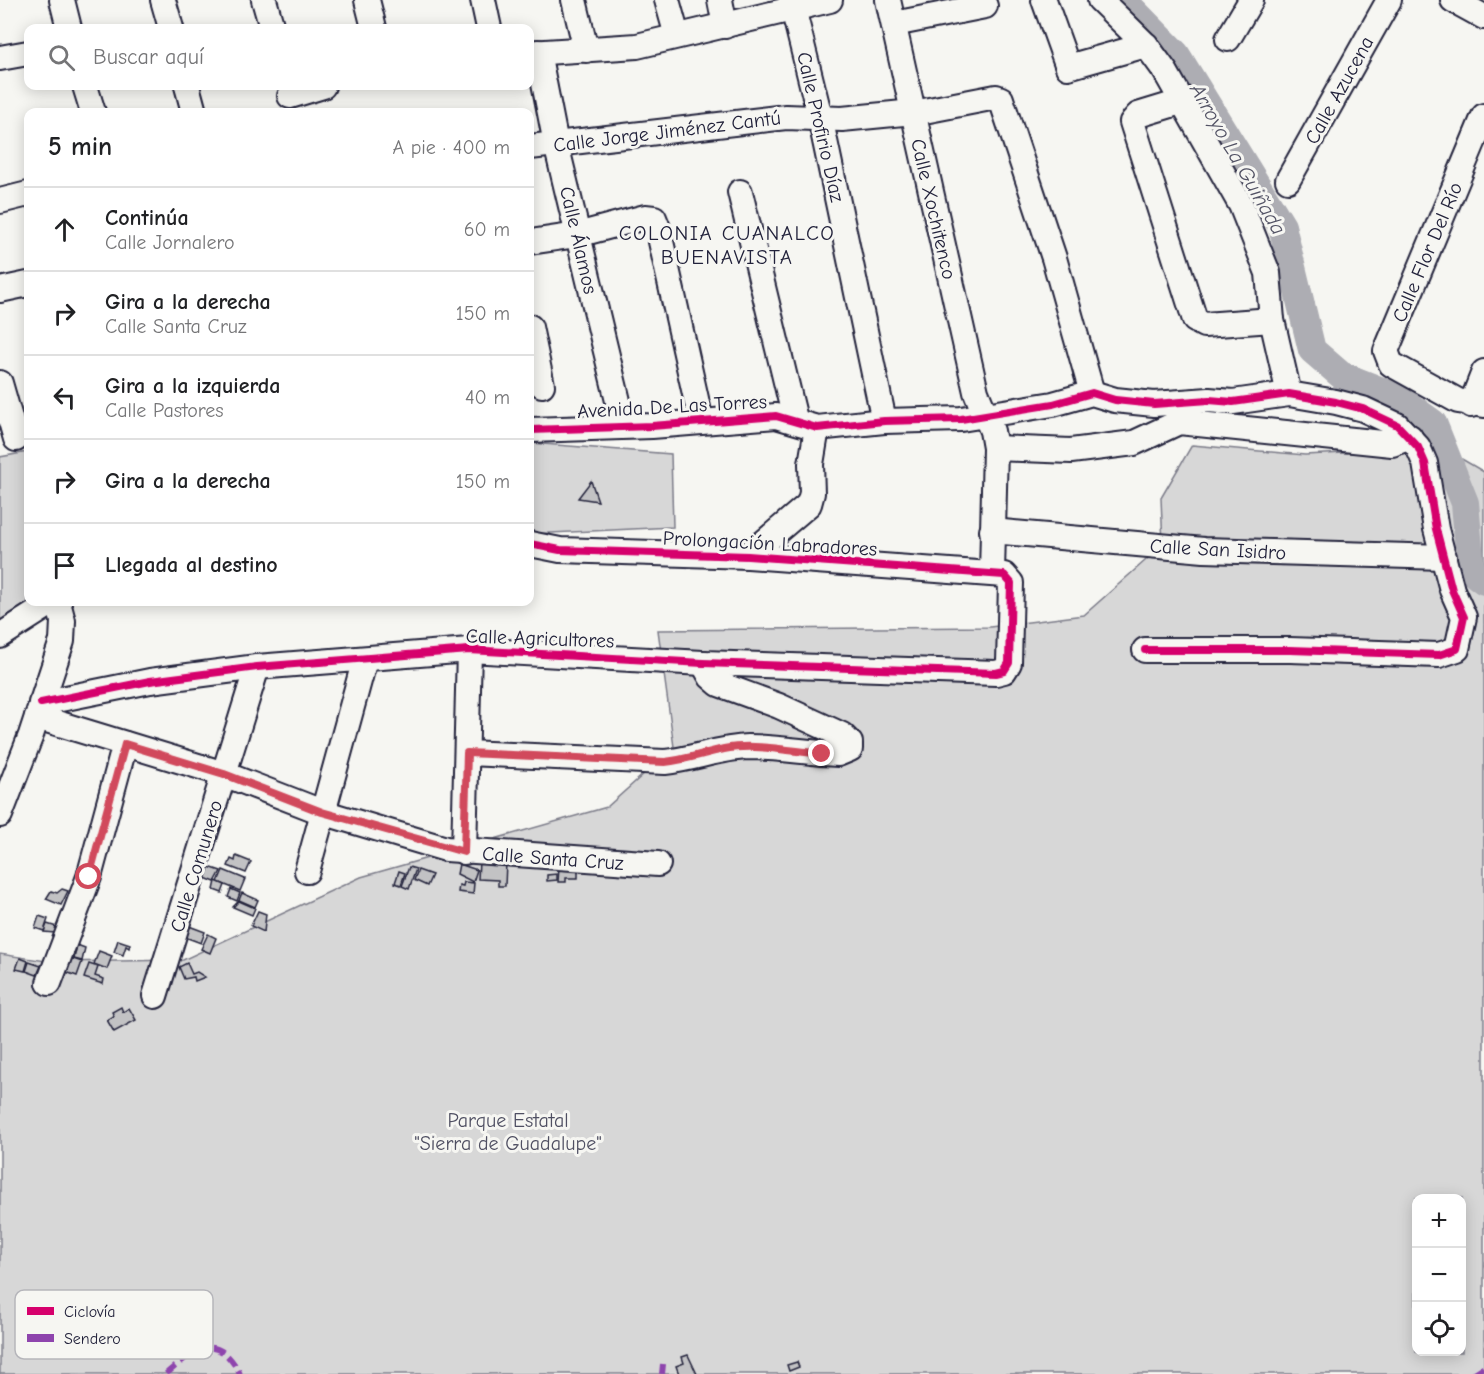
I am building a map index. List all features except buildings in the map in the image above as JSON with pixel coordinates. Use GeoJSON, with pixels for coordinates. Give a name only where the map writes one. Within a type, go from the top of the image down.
{"type":"FeatureCollection","features":[{"type":"Feature","properties":{"kind":"street"},"geometry":{"type":"LineString","coordinates":[[62,0],[68,24]]}},
{"type":"Feature","properties":{"kind":"street"},"geometry":{"type":"LineString","coordinates":[[163,0],[170,24]]}},
{"type":"Feature","properties":{"kind":"street"},"geometry":{"type":"LineString","coordinates":[[264,0],[271,24]]}},
{"type":"Feature","properties":{"kind":"street"},"geometry":{"type":"LineString","coordinates":[[367,0],[373,24]]}},
{"type":"Feature","properties":{"kind":"street"},"geometry":{"type":"LineString","coordinates":[[483,0],[488,24]]}},
{"type":"Feature","properties":{"kind":"street"},"geometry":{"type":"LineString","coordinates":[[574,0],[586,50]]}},
{"type":"Feature","properties":{"kind":"street"},"geometry":{"type":"LineString","coordinates":[[668,0],[677,36]]}},
{"type":"Feature","properties":{"kind":"street"},"geometry":{"type":"LineString","coordinates":[[720,0],[725,26]]}},
{"type":"Feature","properties":{"kind":"street"},"geometry":{"type":"LineString","coordinates":[[534,53],[637,46],[725,26],[793,5],[830,0]]}},
{"type":"Feature","properties":{"kind":"street","name":"Calle Xochitenco"},"geometry":{"type":"LineString","coordinates":[[888,0],[975,393],[987,416],[995,448],[992,531],[1000,575],[1009,663],[1004,671]]}},
{"type":"Feature","properties":{"kind":"street"},"geometry":{"type":"LineString","coordinates":[[1044,0],[1068,67],[1146,45]]}},
{"type":"Feature","properties":{"kind":"street"},"geometry":{"type":"LineString","coordinates":[[1100,0],[1146,45],[1184,101],[1221,166],[1255,236],[1271,287],[1272,320],[1289,394]]}},
{"type":"Feature","properties":{"kind":"street"},"geometry":{"type":"LineString","coordinates":[[1228,39],[1251,0]]}},
{"type":"Feature","properties":{"kind":"street","name":"Calle Azucena"},"geometry":{"type":"LineString","coordinates":[[1288,180],[1389,0]]}},
{"type":"Feature","properties":{"kind":"street"},"geometry":{"type":"LineString","coordinates":[[1453,0],[1484,17]]}},
{"type":"Feature","properties":{"kind":"street","name":"Calle Profirio Díaz"},"geometry":{"type":"LineString","coordinates":[[793,5],[820,117],[884,421]]}},
{"type":"Feature","properties":{"kind":"street"},"geometry":{"type":"LineString","coordinates":[[894,24],[985,6]]}},
{"type":"Feature","properties":{"kind":"street","name":"Calle Álamos"},"geometry":{"type":"LineString","coordinates":[[534,53],[624,426]]}},
{"type":"Feature","properties":{"kind":"street"},"geometry":{"type":"LineString","coordinates":[[0,58],[24,54]]}},
{"type":"Feature","properties":{"kind":"street"},"geometry":{"type":"LineString","coordinates":[[86,90],[92,108]]}},
{"type":"Feature","properties":{"kind":"street"},"geometry":{"type":"LineString","coordinates":[[188,90],[193,108]]}},
{"type":"Feature","properties":{"kind":"street"},"geometry":{"type":"LineString","coordinates":[[290,98],[312,90]]}},
{"type":"Feature","properties":{"kind":"street","name":"Calle Jorge Jiménez Cantú"},"geometry":{"type":"LineString","coordinates":[[534,147],[786,117],[842,118],[913,112],[996,97],[1003,101],[1054,258],[1092,393]]}},
{"type":"Feature","properties":{"kind":"street"},"geometry":{"type":"LineString","coordinates":[[1184,101],[1138,115],[1133,120],[1133,126],[1195,320],[1204,326],[1272,320]]}},
{"type":"Feature","properties":{"kind":"street","name":"Calle Flor Del Río"},"geometry":{"type":"LineString","coordinates":[[1478,405],[1391,364],[1387,356],[1387,346],[1484,116]]}},
{"type":"Feature","properties":{"kind":"street"},"geometry":{"type":"LineString","coordinates":[[740,192],[795,419]]}},
{"type":"Feature","properties":{"kind":"street"},"geometry":{"type":"LineString","coordinates":[[0,201],[24,195]]}},
{"type":"Feature","properties":{"kind":"street"},"geometry":{"type":"LineString","coordinates":[[534,241],[577,235],[645,217],[654,218],[701,421]]}},
{"type":"Feature","properties":{"kind":"street"},"geometry":{"type":"LineString","coordinates":[[0,290],[24,285]]}},
{"type":"Feature","properties":{"kind":"street"},"geometry":{"type":"LineString","coordinates":[[534,354],[542,385]]}},
{"type":"Feature","properties":{"kind":"street"},"geometry":{"type":"LineString","coordinates":[[1478,405],[1484,372]]}},
{"type":"Feature","properties":{"kind":"street"},"geometry":{"type":"LineString","coordinates":[[0,383],[16,439]]}},
{"type":"Feature","properties":{"kind":"street","name":"Avenida De Las Torres"},"geometry":{"type":"LineString","coordinates":[[534,430],[652,426],[776,416],[795,419],[810,428],[884,421],[961,419],[1053,404],[1092,393],[1178,413],[1209,400],[1233,402],[1289,394],[1313,396],[1363,409],[1397,425],[1410,437]]}},
{"type":"Feature","properties":{"kind":"street"},"geometry":{"type":"LineString","coordinates":[[995,448],[1071,451],[1134,443],[1154,436],[1178,413],[1392,444],[1410,437],[1425,463],[1436,529],[1452,590],[1474,622],[1453,652],[1439,655],[1290,650],[1145,650]]}},
{"type":"Feature","properties":{"kind":"street"},"geometry":{"type":"LineString","coordinates":[[748,556],[809,504],[812,494],[811,464],[817,428]]}},
{"type":"Feature","properties":{"kind":"street","name":"Calle San Isidro"},"geometry":{"type":"LineString","coordinates":[[992,531],[1204,550],[1444,557]]}},
{"type":"Feature","properties":{"kind":"street","name":"Prolongación Labradores"},"geometry":{"type":"LineString","coordinates":[[534,544],[560,550],[748,556],[1000,575]]}},
{"type":"Feature","properties":{"kind":"street"},"geometry":{"type":"LineString","coordinates":[[0,636],[49,606]]}},
{"type":"Feature","properties":{"kind":"street"},"geometry":{"type":"LineString","coordinates":[[0,815],[62,641],[63,621],[57,606]]}},
{"type":"Feature","properties":{"kind":"street"},"geometry":{"type":"LineString","coordinates":[[464,852],[469,650]]}},
{"type":"Feature","properties":{"kind":"street","name":"Calle Agricultores"},"geometry":{"type":"LineString","coordinates":[[36,718],[150,681],[257,667],[469,650],[703,663],[996,673],[1004,671]]}},
{"type":"Feature","properties":{"kind":"street"},"geometry":{"type":"LineString","coordinates":[[307,871],[365,659]]}},
{"type":"Feature","properties":{"kind":"street"},"geometry":{"type":"LineString","coordinates":[[467,753],[665,762],[690,759],[725,749],[750,747],[838,754],[850,749],[850,742],[842,735],[779,706],[719,684],[711,677],[703,663]]}},
{"type":"Feature","properties":{"kind":"street","name":"Calle Comunero"},"geometry":{"type":"LineString","coordinates":[[155,996],[257,667]]}},
{"type":"Feature","properties":{"kind":"street"},"geometry":{"type":"LineString","coordinates":[[0,771],[36,718]]}},
{"type":"Feature","properties":{"kind":"street","name":"Calle Santa Cruz"},"geometry":{"type":"LineString","coordinates":[[36,718],[224,774],[322,812],[464,852],[658,864]]}},
{"type":"Feature","properties":{"kind":"street"},"geometry":{"type":"LineString","coordinates":[[49,983],[89,877],[125,744]]}},
{"type":"Feature","properties":{"kind":"green space"},"geometry":{"type":"Polygon","coordinates":[[[534,443],[671,454],[673,527],[534,534],[534,443]]]}},
{"type":"Feature","properties":{"kind":"green space","name":"Parque Estatal \"Sierra de Guadalupe\""},"geometry":{"type":"Polygon","coordinates":[[[1192,445],[1305,455],[1443,448],[1484,472],[1484,1374],[0,1374],[0,954],[53,962],[183,960],[361,877],[607,807],[674,747],[658,630],[990,627],[1084,615],[1163,545],[1161,498],[1192,445]]]}},
{"type":"Feature","properties":{"kind":"green space"},"geometry":{"type":"Polygon","coordinates":[[[24,453],[24,606],[30,606],[0,626],[0,457],[24,453]]]}},
{"type":"Feature","properties":{"kind":"waterway","name":"Arroyo La Guiñada"},"geometry":{"type":"LineString","coordinates":[[1123,0],[1176,54],[1282,226],[1312,350],[1341,375],[1397,397],[1433,423],[1465,503],[1471,571],[1484,581]]}},
{"type":"Feature","properties":{"kind":"marked path"},"geometry":{"type":"LineString","coordinates":[[213,1348],[223,1352],[240,1374]]}},
{"type":"Feature","properties":{"kind":"marked path"},"geometry":{"type":"LineString","coordinates":[[166,1374],[185,1359]]}},
{"type":"Feature","properties":{"kind":"marked path"},"geometry":{"type":"LineString","coordinates":[[662,1374],[663,1364]]}},
{"type":"Feature","properties":{"kind":"marked path"},"geometry":{"type":"LineString","coordinates":[[1473,1374],[1484,1367]]}},
{"type":"Feature","properties":{"kind":"cycle path"},"geometry":{"type":"LineString","coordinates":[[534,430],[652,426],[776,416],[817,428],[884,421],[961,419],[1053,404],[1092,393],[1115,400],[1154,404],[1209,400],[1233,402],[1289,394],[1363,409],[1397,425],[1418,447],[1425,463],[1436,529],[1452,590],[1464,617],[1457,649],[1439,655],[1290,650],[1145,650]]}},
{"type":"Feature","properties":{"kind":"cycle path"},"geometry":{"type":"LineString","coordinates":[[41,703],[150,681],[257,667],[469,650],[703,663],[996,673],[1004,671],[1009,663],[1011,583],[1004,575],[748,556],[560,550],[534,545]]}},
{"type":"Feature","properties":{"kind":"district","name":"COLONIA CUANALCO BUENAVISTA"},"geometry":{"type":"Point","coordinates":[727,245]}},
{"type":"Feature","properties":{"kind":"route"},"geometry":{"type":"LineString","coordinates":[[89,877],[125,744],[224,774],[322,812],[446,849],[464,852],[467,753],[665,762],[690,759],[725,749],[750,747],[822,754]]}}]}
